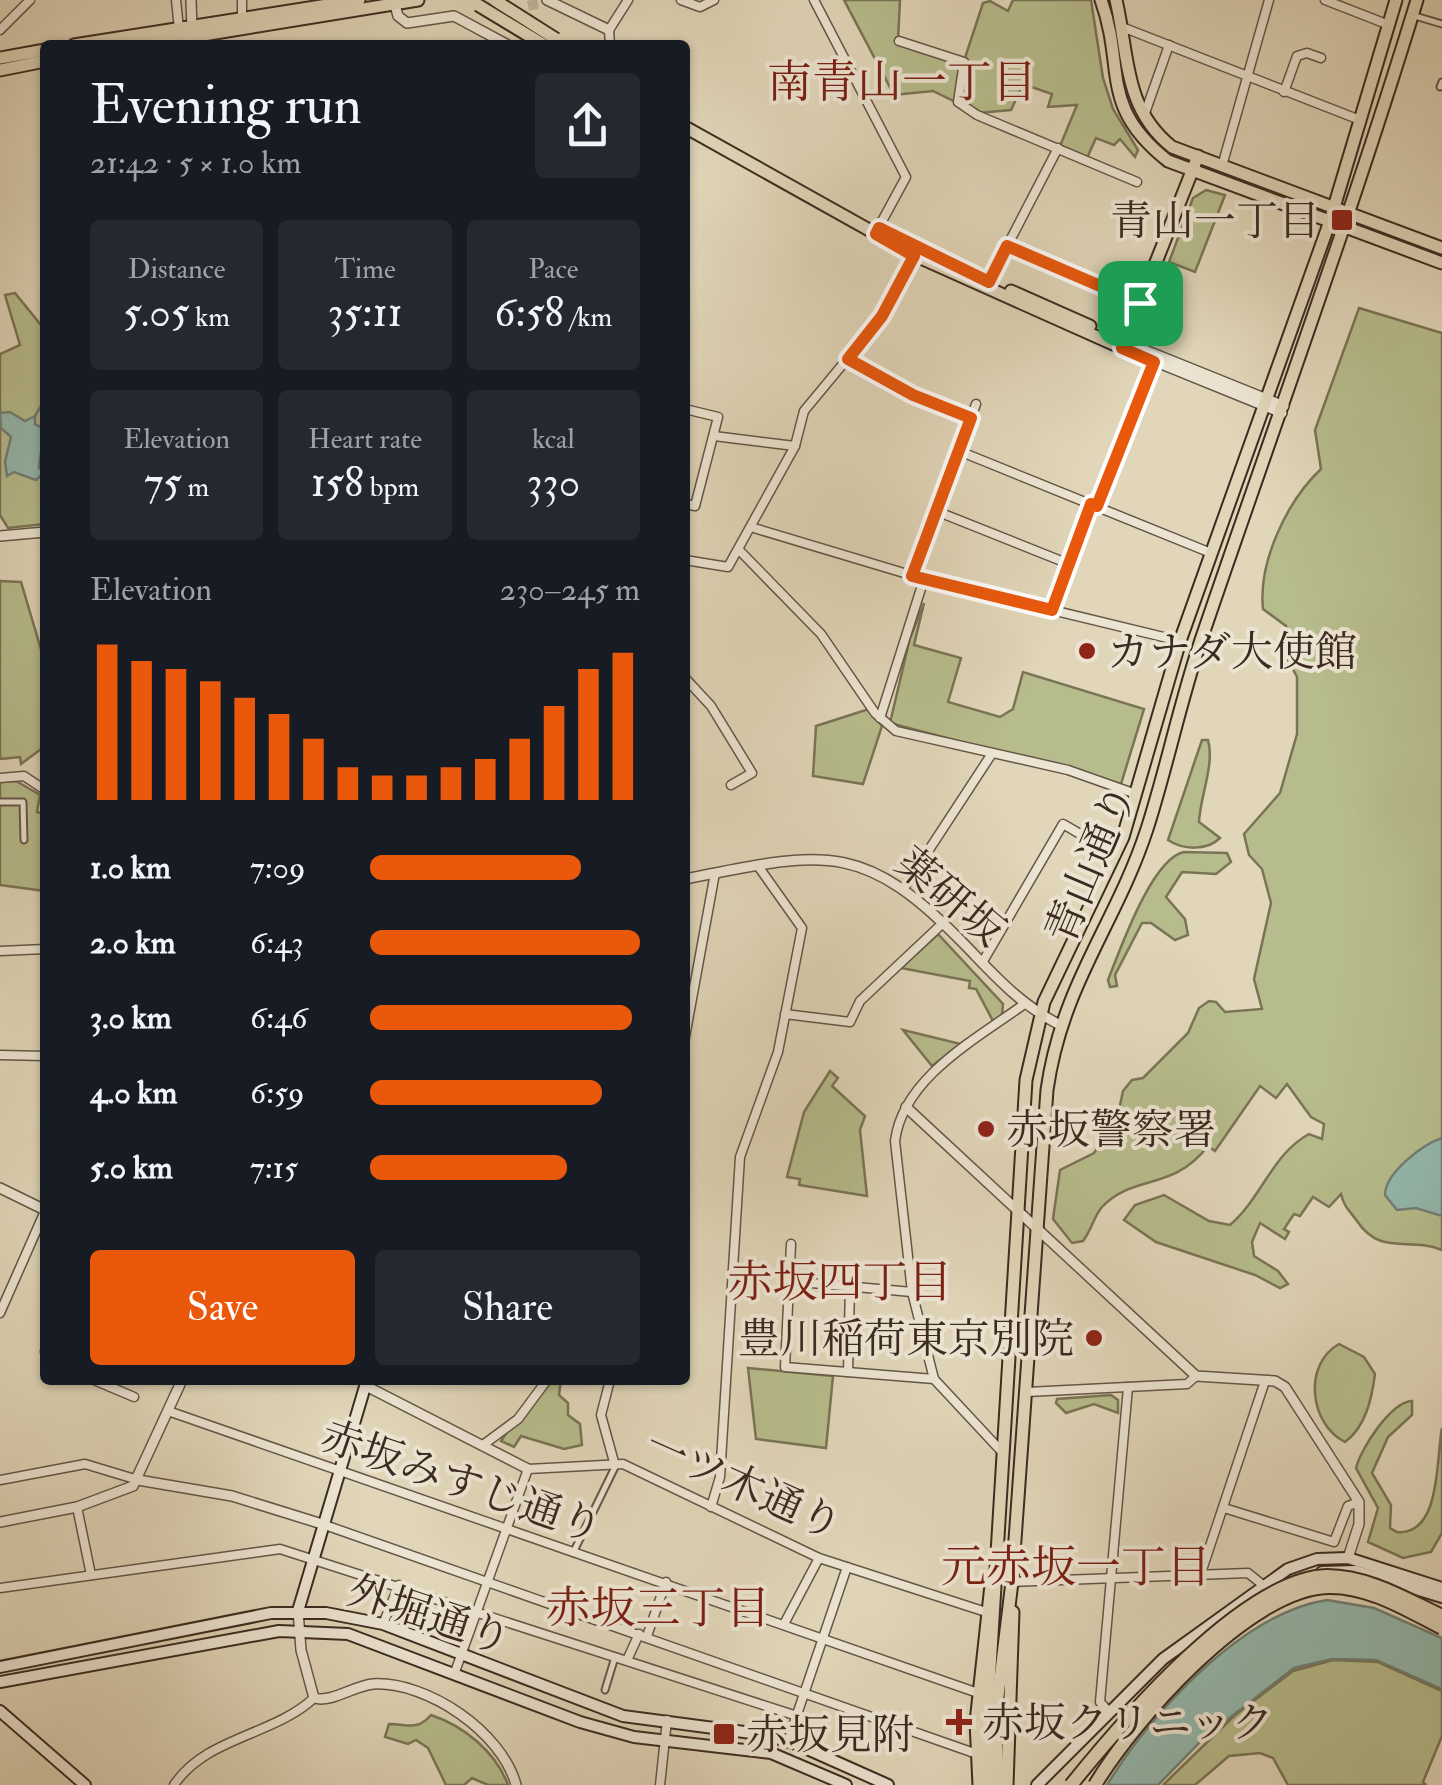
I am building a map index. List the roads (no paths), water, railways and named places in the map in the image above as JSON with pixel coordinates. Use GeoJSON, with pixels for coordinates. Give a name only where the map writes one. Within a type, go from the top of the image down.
{"type":"FeatureCollection","features":[{"type":"Feature","properties":{"kind":"highway"},"geometry":{"type":"LineString","coordinates":[[1084,1783],[1161,1684],[1241,1613],[1282,1588],[1314,1577],[1348,1578],[1442,1616]]}},
{"type":"Feature","properties":{"kind":"highway"},"geometry":{"type":"LineString","coordinates":[[1084,1783],[1167,1692],[1247,1622],[1286,1597],[1321,1588],[1353,1590],[1442,1628]]}},
{"type":"Feature","properties":{"kind":"main road"},"geometry":{"type":"LineString","coordinates":[[161,40],[243,18],[359,0]]}},
{"type":"Feature","properties":{"kind":"main road"},"geometry":{"type":"LineString","coordinates":[[105,40],[178,28],[192,32],[233,30],[418,0]]}},
{"type":"Feature","properties":{"kind":"main road"},"geometry":{"type":"LineString","coordinates":[[1101,0],[1114,84],[1126,115],[1151,148],[1190,172],[1329,224],[1348,223],[1442,248]]}},
{"type":"Feature","properties":{"kind":"main road"},"geometry":{"type":"LineString","coordinates":[[1116,0],[1128,80],[1144,116],[1172,147],[1333,210],[1348,223],[1442,263]]}},
{"type":"Feature","properties":{"kind":"main road","name":"青山通り"},"geometry":{"type":"LineString","coordinates":[[989,1785],[1003,1454],[1030,1009],[1116,855],[1180,642],[1329,224],[1396,0]]}},
{"type":"Feature","properties":{"kind":"main road","name":"青山通り"},"geometry":{"type":"LineString","coordinates":[[998,1785],[992,1712],[1012,1582],[1046,1090],[1060,1025],[1078,976],[1143,840],[1202,636],[1348,223],[1417,0]]}},
{"type":"Feature","properties":{"kind":"main road"},"geometry":{"type":"LineString","coordinates":[[495,1],[546,40]]}},
{"type":"Feature","properties":{"kind":"main road"},"geometry":{"type":"LineString","coordinates":[[472,2],[543,40]]}},
{"type":"Feature","properties":{"kind":"main road"},"geometry":{"type":"LineString","coordinates":[[536,16],[549,40]]}},
{"type":"Feature","properties":{"kind":"main road"},"geometry":{"type":"LineString","coordinates":[[0,58],[40,51]]}},
{"type":"Feature","properties":{"kind":"main road"},"geometry":{"type":"LineString","coordinates":[[0,70],[40,62]]}},
{"type":"Feature","properties":{"kind":"main road"},"geometry":{"type":"LineString","coordinates":[[690,122],[916,253],[1124,345]]}},
{"type":"Feature","properties":{"kind":"main road"},"geometry":{"type":"LineString","coordinates":[[690,131],[877,231]]}},
{"type":"Feature","properties":{"kind":"main road"},"geometry":{"type":"LineString","coordinates":[[1124,345],[1198,156]]}},
{"type":"Feature","properties":{"kind":"main road"},"geometry":{"type":"LineString","coordinates":[[916,253],[989,282],[1124,345]]}},
{"type":"Feature","properties":{"kind":"main road"},"geometry":{"type":"LineString","coordinates":[[298,1611],[366,1385]]}},
{"type":"Feature","properties":{"kind":"main road"},"geometry":{"type":"LineString","coordinates":[[979,1785],[978,1694],[986,1612],[998,1550]]}},
{"type":"Feature","properties":{"kind":"main road"},"geometry":{"type":"LineString","coordinates":[[1037,1785],[1198,1630],[1263,1585],[1305,1562],[1348,1558],[1442,1588]]}},
{"type":"Feature","properties":{"kind":"main road"},"geometry":{"type":"LineString","coordinates":[[1084,1783],[1136,1714],[1208,1643],[1291,1582],[1324,1571],[1356,1571],[1442,1598]]}},
{"type":"Feature","properties":{"kind":"main road"},"geometry":{"type":"LineString","coordinates":[[1007,1785],[1012,1582]]}},
{"type":"Feature","properties":{"kind":"main road","name":"外堀通り"},"geometry":{"type":"LineString","coordinates":[[0,1667],[298,1611],[384,1624],[623,1716],[788,1741],[888,1785]]}},
{"type":"Feature","properties":{"kind":"main road","name":"外堀通り"},"geometry":{"type":"LineString","coordinates":[[0,1682],[299,1630],[372,1640],[580,1722],[665,1741],[770,1754],[846,1785]]}},
{"type":"Feature","properties":{"kind":"main road"},"geometry":{"type":"LineString","coordinates":[[1198,1630],[1208,1643]]}},
{"type":"Feature","properties":{"kind":"main road"},"geometry":{"type":"LineString","coordinates":[[0,1711],[85,1785]]}},
{"type":"Feature","properties":{"kind":"main road"},"geometry":{"type":"LineString","coordinates":[[1062,1785],[1104,1755]]}},
{"type":"Feature","properties":{"kind":"street"},"geometry":{"type":"LineString","coordinates":[[0,30],[30,0]]}},
{"type":"Feature","properties":{"kind":"street"},"geometry":{"type":"LineString","coordinates":[[176,0],[178,28]]}},
{"type":"Feature","properties":{"kind":"street"},"geometry":{"type":"LineString","coordinates":[[191,0],[192,32]]}},
{"type":"Feature","properties":{"kind":"street"},"geometry":{"type":"LineString","coordinates":[[234,40],[233,30],[243,18],[242,0]]}},
{"type":"Feature","properties":{"kind":"street"},"geometry":{"type":"LineString","coordinates":[[548,0],[608,30]]}},
{"type":"Feature","properties":{"kind":"street"},"geometry":{"type":"LineString","coordinates":[[609,40],[608,30],[628,0]]}},
{"type":"Feature","properties":{"kind":"street"},"geometry":{"type":"LineString","coordinates":[[681,0],[700,8],[714,0]]}},
{"type":"Feature","properties":{"kind":"street"},"geometry":{"type":"LineString","coordinates":[[814,0],[906,178],[877,231]]}},
{"type":"Feature","properties":{"kind":"street"},"geometry":{"type":"LineString","coordinates":[[1222,166],[1270,0]]}},
{"type":"Feature","properties":{"kind":"street"},"geometry":{"type":"LineString","coordinates":[[1326,0],[1389,25]]}},
{"type":"Feature","properties":{"kind":"street"},"geometry":{"type":"LineString","coordinates":[[394,2],[398,16],[407,23],[454,16],[499,40]]}},
{"type":"Feature","properties":{"kind":"street"},"geometry":{"type":"LineString","coordinates":[[1412,15],[1442,24]]}},
{"type":"Feature","properties":{"kind":"street"},"geometry":{"type":"LineString","coordinates":[[1122,27],[1360,120]]}},
{"type":"Feature","properties":{"kind":"street"},"geometry":{"type":"LineString","coordinates":[[900,41],[964,62],[958,102],[977,115],[1137,182]]}},
{"type":"Feature","properties":{"kind":"street"},"geometry":{"type":"LineString","coordinates":[[1144,116],[1169,45]]}},
{"type":"Feature","properties":{"kind":"street"},"geometry":{"type":"LineString","coordinates":[[1284,92],[1297,56],[1307,53],[1321,58]]}},
{"type":"Feature","properties":{"kind":"street"},"geometry":{"type":"LineString","coordinates":[[989,282],[1058,148]]}},
{"type":"Feature","properties":{"kind":"street"},"geometry":{"type":"LineString","coordinates":[[1007,246],[1140,303]]}},
{"type":"Feature","properties":{"kind":"street"},"geometry":{"type":"LineString","coordinates":[[690,561],[728,568],[740,552],[795,446],[804,411],[882,316],[916,253]]}},
{"type":"Feature","properties":{"kind":"street"},"geometry":{"type":"LineString","coordinates":[[1124,345],[1264,402]]}},
{"type":"Feature","properties":{"kind":"street"},"geometry":{"type":"LineString","coordinates":[[1124,345],[1154,362],[1283,409]]}},
{"type":"Feature","properties":{"kind":"street"},"geometry":{"type":"LineString","coordinates":[[848,359],[913,395],[971,418]]}},
{"type":"Feature","properties":{"kind":"street"},"geometry":{"type":"LineString","coordinates":[[1052,610],[1154,362]]}},
{"type":"Feature","properties":{"kind":"street"},"geometry":{"type":"LineString","coordinates":[[912,576],[976,404]]}},
{"type":"Feature","properties":{"kind":"street"},"geometry":{"type":"LineString","coordinates":[[690,410],[718,417],[696,506],[690,505]]}},
{"type":"Feature","properties":{"kind":"street"},"geometry":{"type":"LineString","coordinates":[[714,436],[795,446]]}},
{"type":"Feature","properties":{"kind":"street"},"geometry":{"type":"LineString","coordinates":[[959,451],[1211,553]]}},
{"type":"Feature","properties":{"kind":"street"},"geometry":{"type":"LineString","coordinates":[[936,511],[1069,564]]}},
{"type":"Feature","properties":{"kind":"street"},"geometry":{"type":"LineString","coordinates":[[754,528],[924,580],[1180,642]]}},
{"type":"Feature","properties":{"kind":"street"},"geometry":{"type":"LineString","coordinates":[[0,536],[40,532]]}},
{"type":"Feature","properties":{"kind":"street"},"geometry":{"type":"LineString","coordinates":[[740,552],[821,634],[880,718],[896,731],[990,756],[1068,770],[1136,794]]}},
{"type":"Feature","properties":{"kind":"street"},"geometry":{"type":"LineString","coordinates":[[880,718],[924,580]]}},
{"type":"Feature","properties":{"kind":"street"},"geometry":{"type":"LineString","coordinates":[[690,683],[712,706],[752,773],[731,785]]}},
{"type":"Feature","properties":{"kind":"street"},"geometry":{"type":"LineString","coordinates":[[904,888],[990,756]]}},
{"type":"Feature","properties":{"kind":"street"},"geometry":{"type":"LineString","coordinates":[[0,778],[24,776],[40,787]]}},
{"type":"Feature","properties":{"kind":"street"},"geometry":{"type":"LineString","coordinates":[[0,802],[24,802],[24,840]]}},
{"type":"Feature","properties":{"kind":"street"},"geometry":{"type":"LineString","coordinates":[[982,963],[1064,824],[1116,855]]}},
{"type":"Feature","properties":{"kind":"street","name":"薬研坂"},"geometry":{"type":"LineString","coordinates":[[690,878],[815,860],[855,864],[904,888],[1030,1009],[1060,1025]]}},
{"type":"Feature","properties":{"kind":"street"},"geometry":{"type":"LineString","coordinates":[[710,1507],[720,1477],[740,1157],[778,1052],[802,928],[758,866]]}},
{"type":"Feature","properties":{"kind":"street"},"geometry":{"type":"LineString","coordinates":[[690,1011],[716,873]]}},
{"type":"Feature","properties":{"kind":"street"},"geometry":{"type":"LineString","coordinates":[[785,1014],[850,1022],[860,1000],[943,922]]}},
{"type":"Feature","properties":{"kind":"street"},"geometry":{"type":"LineString","coordinates":[[0,951],[40,949]]}},
{"type":"Feature","properties":{"kind":"street"},"geometry":{"type":"LineString","coordinates":[[1003,1454],[934,1379],[912,1292],[896,1132],[906,1107],[942,1065],[1030,1009]]}},
{"type":"Feature","properties":{"kind":"street"},"geometry":{"type":"LineString","coordinates":[[0,1054],[40,1056]]}},
{"type":"Feature","properties":{"kind":"street"},"geometry":{"type":"LineString","coordinates":[[906,1107],[1196,1376],[1278,1382],[1289,1391],[1359,1502],[1359,1524],[1348,1558]]}},
{"type":"Feature","properties":{"kind":"street"},"geometry":{"type":"LineString","coordinates":[[1,1190],[40,1209]]}},
{"type":"Feature","properties":{"kind":"street"},"geometry":{"type":"LineString","coordinates":[[0,1313],[40,1222]]}},
{"type":"Feature","properties":{"kind":"street"},"geometry":{"type":"LineString","coordinates":[[791,1244],[785,1366],[934,1379]]}},
{"type":"Feature","properties":{"kind":"street"},"geometry":{"type":"LineString","coordinates":[[790,1280],[912,1292]]}},
{"type":"Feature","properties":{"kind":"street"},"geometry":{"type":"LineString","coordinates":[[848,1372],[850,1286]]}},
{"type":"Feature","properties":{"kind":"street"},"geometry":{"type":"LineString","coordinates":[[1027,1392],[1186,1384],[1196,1376]]}},
{"type":"Feature","properties":{"kind":"street"},"geometry":{"type":"LineString","coordinates":[[1201,1573],[1265,1380]]}},
{"type":"Feature","properties":{"kind":"street"},"geometry":{"type":"LineString","coordinates":[[114,1385],[134,1397]]}},
{"type":"Feature","properties":{"kind":"street"},"geometry":{"type":"LineString","coordinates":[[0,1522],[77,1507],[128,1490],[138,1480],[180,1385]]}},
{"type":"Feature","properties":{"kind":"street"},"geometry":{"type":"LineString","coordinates":[[371,1385],[528,1469],[455,1672]]}},
{"type":"Feature","properties":{"kind":"street"},"geometry":{"type":"LineString","coordinates":[[483,1445],[518,1419],[543,1385]]}},
{"type":"Feature","properties":{"kind":"street"},"geometry":{"type":"LineString","coordinates":[[573,1553],[616,1462],[601,1415],[609,1385]]}},
{"type":"Feature","properties":{"kind":"street"},"geometry":{"type":"LineString","coordinates":[[1109,1712],[1100,1702],[1128,1387]]}},
{"type":"Feature","properties":{"kind":"street","name":"赤坂みすじ通り"},"geometry":{"type":"LineString","coordinates":[[168,1411],[824,1637],[978,1694]]}},
{"type":"Feature","properties":{"kind":"street","name":"一ツ木通り"},"geometry":{"type":"LineString","coordinates":[[528,1469],[616,1462],[819,1558],[986,1612]]}},
{"type":"Feature","properties":{"kind":"street"},"geometry":{"type":"LineString","coordinates":[[0,1480],[85,1464],[138,1480],[232,1496],[806,1690],[977,1754]]}},
{"type":"Feature","properties":{"kind":"street"},"geometry":{"type":"LineString","coordinates":[[1224,1508],[1334,1542],[1348,1506],[1359,1502]]}},
{"type":"Feature","properties":{"kind":"street"},"geometry":{"type":"LineString","coordinates":[[77,1507],[90,1575]]}},
{"type":"Feature","properties":{"kind":"street"},"geometry":{"type":"LineString","coordinates":[[0,1588],[280,1549],[616,1654],[796,1716]]}},
{"type":"Feature","properties":{"kind":"street"},"geometry":{"type":"LineString","coordinates":[[784,1624],[819,1558]]}},
{"type":"Feature","properties":{"kind":"street"},"geometry":{"type":"LineString","coordinates":[[788,1741],[846,1567]]}},
{"type":"Feature","properties":{"kind":"street"},"geometry":{"type":"LineString","coordinates":[[1012,1582],[1248,1573],[1263,1585]]}},
{"type":"Feature","properties":{"kind":"street"},"geometry":{"type":"LineString","coordinates":[[628,1658],[643,1635],[666,1582]]}},
{"type":"Feature","properties":{"kind":"street"},"geometry":{"type":"LineString","coordinates":[[384,1624],[399,1585]]}},
{"type":"Feature","properties":{"kind":"street"},"geometry":{"type":"LineString","coordinates":[[298,1611],[314,1698]]}},
{"type":"Feature","properties":{"kind":"street"},"geometry":{"type":"LineString","coordinates":[[605,1690],[616,1654]]}},
{"type":"Feature","properties":{"kind":"street"},"geometry":{"type":"LineString","coordinates":[[174,1785],[182,1773],[220,1746],[285,1720],[314,1698],[326,1699],[374,1684],[411,1690],[479,1730],[501,1753],[516,1785]]}},
{"type":"Feature","properties":{"kind":"street"},"geometry":{"type":"LineString","coordinates":[[660,1785],[666,1720]]}},
{"type":"Feature","properties":{"kind":"water"},"geometry":{"type":"Polygon","coordinates":[[[10,412],[25,421],[35,416],[35,424],[40,427],[40,476],[36,480],[14,472],[7,476],[5,462],[11,437],[1,428],[0,413],[10,412]]]}},
{"type":"Feature","properties":{"kind":"water"},"geometry":{"type":"Polygon","coordinates":[[[1442,1138],[1442,1216],[1416,1208],[1397,1210],[1385,1195],[1391,1178],[1415,1153],[1442,1138]]]}},
{"type":"Feature","properties":{"kind":"water"},"geometry":{"type":"Polygon","coordinates":[[[1327,1600],[1374,1608],[1442,1638],[1442,1689],[1376,1660],[1332,1659],[1294,1668],[1206,1736],[1158,1785],[1107,1785],[1148,1728],[1201,1671],[1263,1624],[1327,1600]]]}},
{"type":"Feature","properties":{"kind":"waterway"},"geometry":{"type":"LineString","coordinates":[[35,416],[40,408]]}},
{"type":"Feature","properties":{"kind":"tunnel"},"geometry":{"type":"LineString","coordinates":[[532,0],[535,15]]}},
{"type":"Feature","properties":{"kind":"place","name":"青山一丁目"},"geometry":{"type":"Point","coordinates":[1342,220]}},
{"type":"Feature","properties":{"kind":"place","name":"カナダ大使館"},"geometry":{"type":"Point","coordinates":[1087,651]}},
{"type":"Feature","properties":{"kind":"place","name":"赤坂警察署"},"geometry":{"type":"Point","coordinates":[986,1129]}},
{"type":"Feature","properties":{"kind":"place","name":"豊川稲荷東京別院"},"geometry":{"type":"Point","coordinates":[1094,1338]}},
{"type":"Feature","properties":{"kind":"place","name":"赤坂クリニック"},"geometry":{"type":"Point","coordinates":[959,1722]}},
{"type":"Feature","properties":{"kind":"place","name":"赤坂見附"},"geometry":{"type":"Point","coordinates":[724,1734]}},
{"type":"Feature","properties":{"kind":"district","name":"南青山一丁目"},"geometry":{"type":"Point","coordinates":[902,81]}},
{"type":"Feature","properties":{"kind":"district","name":"赤坂四丁目"},"geometry":{"type":"Point","coordinates":[840,1281]}},
{"type":"Feature","properties":{"kind":"district","name":"元赤坂一丁目"},"geometry":{"type":"Point","coordinates":[1076,1566]}},
{"type":"Feature","properties":{"kind":"district","name":"赤坂三丁目"},"geometry":{"type":"Point","coordinates":[658,1607]}}]}
